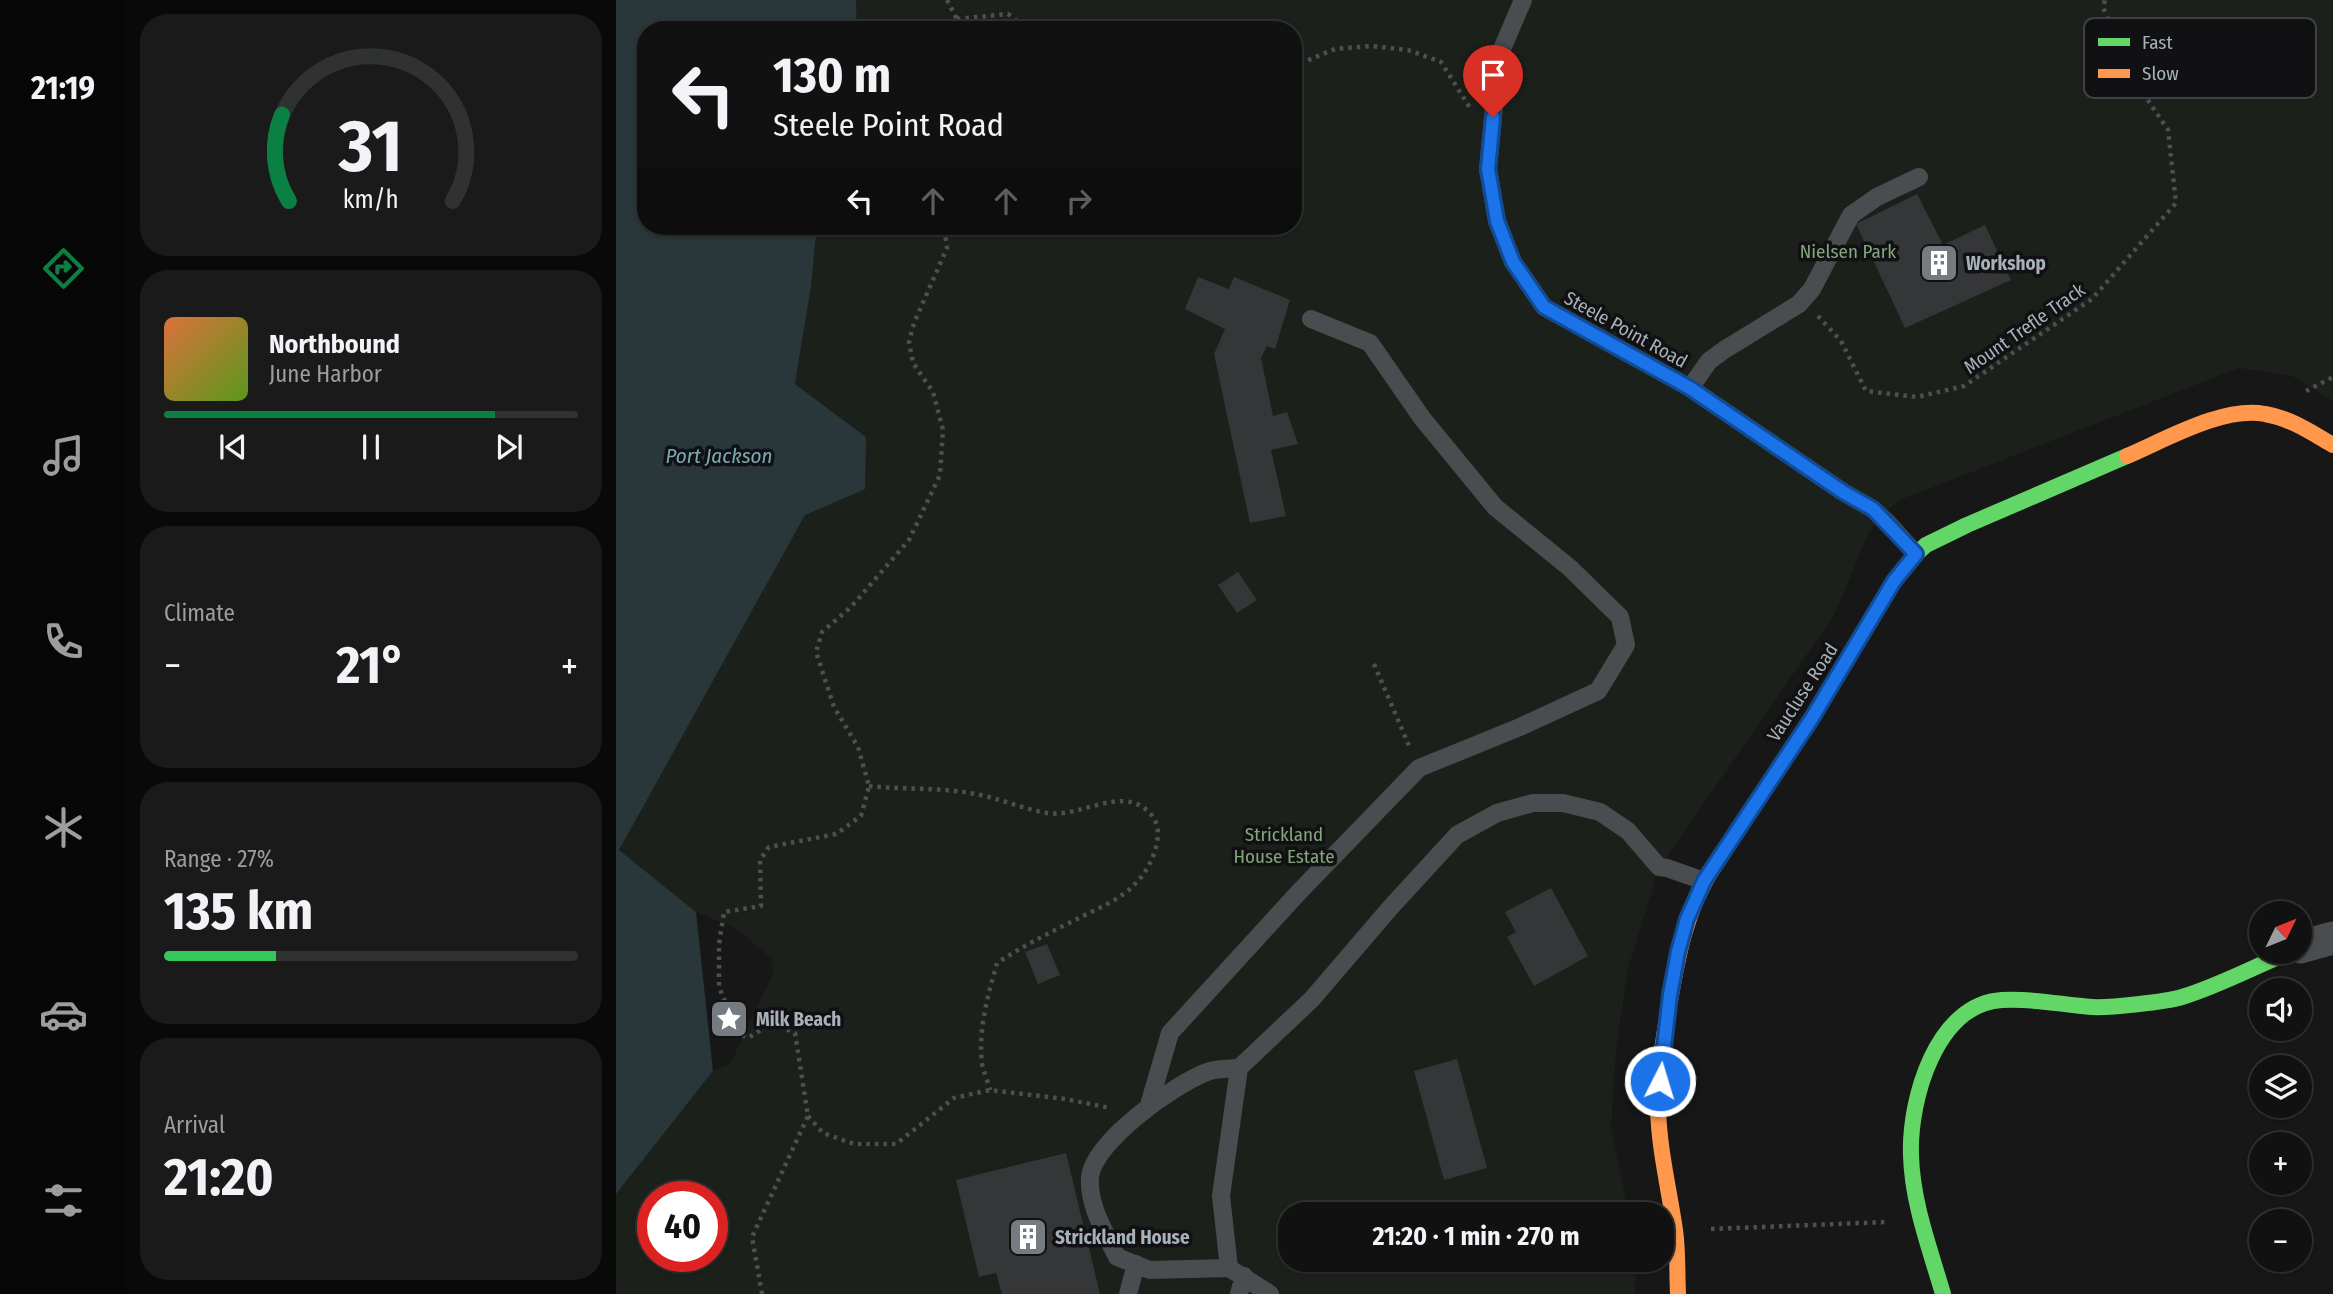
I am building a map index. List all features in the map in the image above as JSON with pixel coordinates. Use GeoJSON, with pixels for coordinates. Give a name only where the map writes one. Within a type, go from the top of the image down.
{"type":"FeatureCollection","features":[{"type":"Feature","properties":{"kind":"street","name":"Vaucluse Road"},"geometry":{"type":"LineString","coordinates":[[1678,1294],[1675,1231],[1662,1161],[1658,1106],[1661,1055],[1678,952],[1687,919],[1704,881],[1812,718],[1894,581],[1926,545],[1967,525],[2227,416],[2245,412],[2287,419],[2333,445]]}},
{"type":"Feature","properties":{"kind":"street"},"geometry":{"type":"LineString","coordinates":[[2312,944],[2333,938]]}},
{"type":"Feature","properties":{"kind":"street"},"geometry":{"type":"LineString","coordinates":[[1943,1294],[1919,1207],[1911,1154],[1914,1114],[1927,1065],[1946,1032],[1975,1006],[2002,1000],[2096,1007],[2182,997],[2261,964]]}},
{"type":"Feature","properties":{"kind":"lane","name":"Steele Point Road"},"geometry":{"type":"LineString","coordinates":[[1523,0],[1499,56],[1488,169],[1497,221],[1513,262],[1544,307],[1690,388],[1843,492],[1873,509],[1916,554]]}},
{"type":"Feature","properties":{"kind":"lane"},"geometry":{"type":"LineString","coordinates":[[1690,388],[1709,361],[1799,304],[1812,289],[1851,215],[1877,197],[1919,177]]}},
{"type":"Feature","properties":{"kind":"lane"},"geometry":{"type":"LineString","coordinates":[[1149,1105],[1170,1033],[1299,892],[1419,768],[1520,727],[1598,691],[1626,645],[1620,617],[1570,568],[1495,507],[1422,418],[1370,343],[1311,319]]}},
{"type":"Feature","properties":{"kind":"lane"},"geometry":{"type":"LineString","coordinates":[[1270,1294],[1236,1272],[1150,1270],[1117,1257],[1090,1199],[1090,1174],[1104,1149],[1149,1105],[1208,1071],[1238,1068],[1312,999],[1457,835],[1497,813],[1533,803],[1563,803],[1600,812],[1628,831],[1659,867],[1704,881]]}},
{"type":"Feature","properties":{"kind":"lane"},"geometry":{"type":"LineString","coordinates":[[1238,1068],[1221,1196],[1239,1294]]}},
{"type":"Feature","properties":{"kind":"lane"},"geometry":{"type":"LineString","coordinates":[[1128,1294],[1136,1265]]}},
{"type":"Feature","properties":{"kind":"path"},"geometry":{"type":"LineString","coordinates":[[947,0],[957,19],[1008,14],[1017,21]]}},
{"type":"Feature","properties":{"kind":"path","name":"Mount Trefle Track"},"geometry":{"type":"LineString","coordinates":[[2105,0],[2103,6],[2108,18]]}},
{"type":"Feature","properties":{"kind":"path"},"geometry":{"type":"LineString","coordinates":[[1302,59],[1306,61],[1335,49],[1371,46],[1408,50],[1441,62],[1472,111]]}},
{"type":"Feature","properties":{"kind":"path","name":"Mount Trefle Track"},"geometry":{"type":"LineString","coordinates":[[1799,304],[1814,313],[1841,341],[1866,391],[1917,397],[1964,386],[2092,299],[2176,203],[2168,130],[2146,98]]}},
{"type":"Feature","properties":{"kind":"path"},"geometry":{"type":"LineString","coordinates":[[945,235],[947,248],[914,323],[909,342],[913,363],[933,392],[943,430],[940,475],[909,540],[851,607],[822,632],[816,653],[834,707],[858,747],[869,786],[861,817],[836,834],[769,847],[760,860],[761,906],[724,912],[719,944],[719,987],[738,1033],[748,1038],[772,1023],[795,1033],[808,1116],[823,1133],[854,1144],[896,1144],[954,1098],[990,1090],[1065,1099],[1124,1111],[1149,1105]]}},
{"type":"Feature","properties":{"kind":"path"},"geometry":{"type":"LineString","coordinates":[[2305,392],[2333,377]]}},
{"type":"Feature","properties":{"kind":"path"},"geometry":{"type":"LineString","coordinates":[[1374,664],[1419,768]]}},
{"type":"Feature","properties":{"kind":"path"},"geometry":{"type":"LineString","coordinates":[[869,786],[938,789],[977,794],[1049,813],[1074,813],[1121,800],[1135,802],[1154,818],[1158,828],[1156,853],[1135,884],[1112,901],[1027,944],[998,963],[985,1005],[982,1038],[982,1063],[990,1090]]}},
{"type":"Feature","properties":{"kind":"path"},"geometry":{"type":"LineString","coordinates":[[762,1294],[752,1237],[808,1116]]}},
{"type":"Feature","properties":{"kind":"path"},"geometry":{"type":"LineString","coordinates":[[1703,1230],[1923,1220]]}},
{"type":"Feature","properties":{"kind":"green space"},"geometry":{"type":"Polygon","coordinates":[[[856,0],[2333,0],[2333,401],[2292,376],[2239,368],[1897,501],[1869,532],[1834,615],[1659,868],[1628,968],[1616,1049],[1611,1128],[1626,1202],[1278,1202],[1278,1272],[1636,1272],[1635,1294],[616,1294],[616,1193],[713,1071],[730,1064],[773,974],[772,959],[736,928],[696,912],[618,850],[805,514],[866,437],[795,384],[811,286],[816,235],[1302,235],[1302,21],[857,21],[856,0]]]}},
{"type":"Feature","properties":{"kind":"water","name":"Port Jackson"},"geometry":{"type":"Polygon","coordinates":[[[616,0],[856,0],[857,21],[637,21],[637,235],[816,235],[811,286],[795,384],[866,437],[865,489],[805,515],[619,850],[696,912],[713,1071],[616,1194],[616,0]]]}},
{"type":"Feature","properties":{"kind":"building","name":"Workshop"},"geometry":{"type":"Polygon","coordinates":[[[1917,194],[1943,245],[1985,225],[2011,280],[1905,328],[1856,224],[1917,194]]]}},
{"type":"Feature","properties":{"kind":"building"},"geometry":{"type":"Polygon","coordinates":[[[1198,277],[1229,289],[1234,277],[1290,300],[1275,349],[1267,346],[1261,358],[1273,416],[1287,412],[1298,444],[1271,450],[1286,516],[1250,523],[1214,354],[1225,329],[1185,309],[1198,277]]]}},
{"type":"Feature","properties":{"kind":"building"},"geometry":{"type":"Polygon","coordinates":[[[1238,572],[1257,600],[1237,613],[1218,585],[1238,572]]]}},
{"type":"Feature","properties":{"kind":"building"},"geometry":{"type":"Polygon","coordinates":[[[1551,888],[1588,956],[1534,986],[1507,937],[1516,932],[1505,912],[1551,888]]]}},
{"type":"Feature","properties":{"kind":"building"},"geometry":{"type":"Polygon","coordinates":[[[1047,944],[1060,975],[1038,984],[1025,952],[1047,944]]]}},
{"type":"Feature","properties":{"kind":"building"},"geometry":{"type":"Polygon","coordinates":[[[1457,1059],[1487,1168],[1444,1180],[1414,1071],[1457,1059]]]}},
{"type":"Feature","properties":{"kind":"building","name":"Strickland House"},"geometry":{"type":"Polygon","coordinates":[[[1066,1153],[1100,1294],[1002,1294],[996,1273],[979,1277],[956,1180],[1066,1153]]]}},
{"type":"Feature","properties":{"kind":"traffic: fast"},"geometry":{"type":"LineString","coordinates":[[1715,865],[1812,718],[1894,581],[1916,554],[1926,545],[1967,525],[2127,456]]}},
{"type":"Feature","properties":{"kind":"traffic: fast"},"geometry":{"type":"LineString","coordinates":[[1943,1294],[1922,1225],[1915,1190],[1911,1155],[1912,1133],[1915,1108],[1931,1058],[1944,1036],[1960,1018],[1979,1006],[2002,1000],[2100,1007],[2174,999],[2208,988],[2263,964]]}},
{"type":"Feature","properties":{"kind":"traffic: slow"},"geometry":{"type":"LineString","coordinates":[[2127,456],[2195,426],[2231,415],[2249,413],[2283,419],[2333,445]]}},
{"type":"Feature","properties":{"kind":"traffic: slow"},"geometry":{"type":"LineString","coordinates":[[1678,1294],[1676,1238],[1659,1123],[1659,1071],[1671,992],[1689,917],[1715,865]]}},
{"type":"Feature","properties":{"kind":"place","name":"Workshop"},"geometry":{"type":"Point","coordinates":[1939,263]}},
{"type":"Feature","properties":{"kind":"place","name":"Milk Beach"},"geometry":{"type":"Point","coordinates":[729,1019]}},
{"type":"Feature","properties":{"kind":"place","name":"Strickland House"},"geometry":{"type":"Point","coordinates":[1028,1237]}},
{"type":"Feature","properties":{"kind":"route"},"geometry":{"type":"LineString","coordinates":[[1493,117],[1488,169],[1497,221],[1513,262],[1544,307],[1690,388],[1843,492],[1873,509],[1916,554],[1894,581],[1812,718],[1704,881],[1687,919],[1678,952],[1661,1055],[1660,1081]]}},
{"type":"Feature","properties":{"kind":"park label","name":"Nielsen Park"},"geometry":{"type":"Point","coordinates":[1848,251]}},
{"type":"Feature","properties":{"kind":"park label","name":"Strickland House Estate"},"geometry":{"type":"Point","coordinates":[1284,845]}}]}
